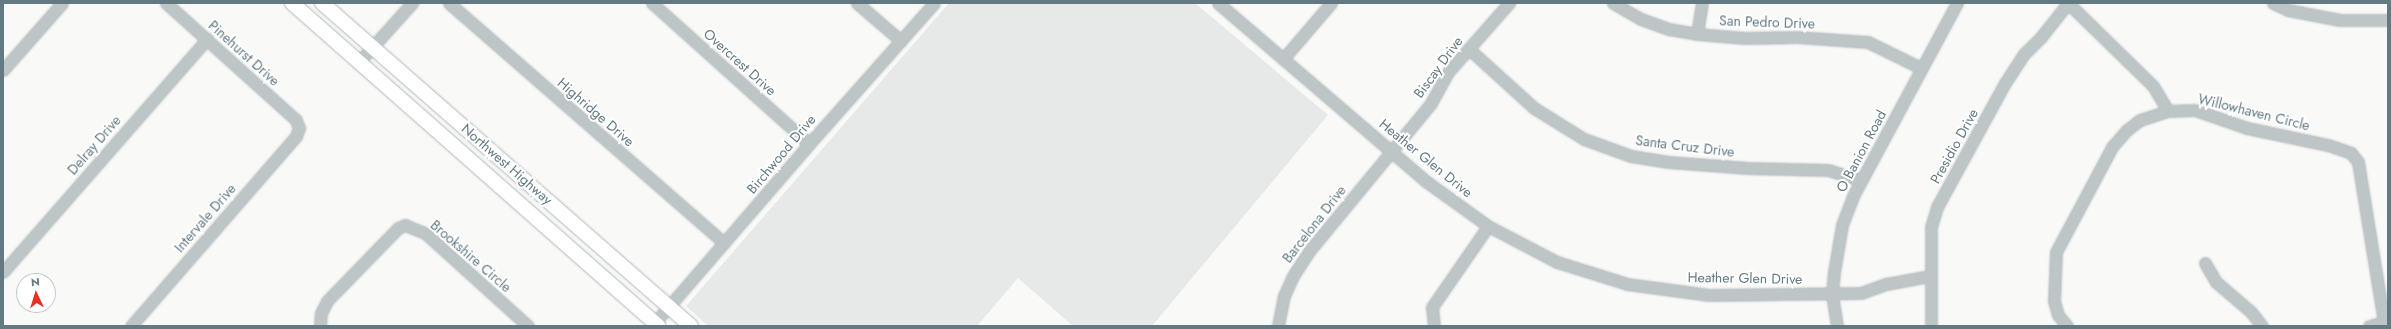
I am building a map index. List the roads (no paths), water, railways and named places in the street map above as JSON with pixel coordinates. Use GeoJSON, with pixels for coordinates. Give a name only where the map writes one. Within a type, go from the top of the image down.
{"type":"FeatureCollection","features":[{"type":"Feature","properties":{"kind":"main road","name":"Northwest Highway"},"geometry":{"type":"LineString","coordinates":[[292,3],[655,325]]}},
{"type":"Feature","properties":{"kind":"main road","name":"Northwest Highway"},"geometry":{"type":"LineString","coordinates":[[322,3],[691,326]]}},
{"type":"Feature","properties":{"kind":"street"},"geometry":{"type":"LineString","coordinates":[[3,70],[62,3]]}},
{"type":"Feature","properties":{"kind":"street","name":"Pinehurst Drive"},"geometry":{"type":"LineString","coordinates":[[166,3],[296,120],[299,128]]}},
{"type":"Feature","properties":{"kind":"street"},"geometry":{"type":"LineString","coordinates":[[358,63],[412,3]]}},
{"type":"Feature","properties":{"kind":"street","name":"Highridge Drive"},"geometry":{"type":"LineString","coordinates":[[449,3],[724,243]]}},
{"type":"Feature","properties":{"kind":"street","name":"Overcrest Drive"},"geometry":{"type":"LineString","coordinates":[[652,3],[808,144]]}},
{"type":"Feature","properties":{"kind":"street"},"geometry":{"type":"LineString","coordinates":[[857,3],[901,41]]}},
{"type":"Feature","properties":{"kind":"street","name":"Birchwood Drive"},"geometry":{"type":"LineString","coordinates":[[655,325],[668,306],[808,144],[934,3]]}},
{"type":"Feature","properties":{"kind":"street","name":"Heather Glen Drive"},"geometry":{"type":"LineString","coordinates":[[1218,3],[1392,150],[1427,182],[1488,226],[1557,262],[1627,284],[1709,295],[1832,294],[1861,292],[1886,284],[1930,276]]}},
{"type":"Feature","properties":{"kind":"street"},"geometry":{"type":"LineString","coordinates":[[1283,59],[1331,3]]}},
{"type":"Feature","properties":{"kind":"street","name":"Biscay Drive"},"geometry":{"type":"LineString","coordinates":[[1392,150],[1431,103],[1450,71],[1509,3]]}},
{"type":"Feature","properties":{"kind":"street","name":"San Pedro Drive"},"geometry":{"type":"LineString","coordinates":[[1613,3],[1648,22],[1669,29],[1697,34],[1745,38],[1829,38],[1868,42],[1921,68]]}},
{"type":"Feature","properties":{"kind":"street"},"geometry":{"type":"LineString","coordinates":[[1697,34],[1702,3]]}},
{"type":"Feature","properties":{"kind":"street","name":"O Banion Road"},"geometry":{"type":"LineString","coordinates":[[1837,326],[1832,294],[1842,226],[1860,180],[1893,122],[1956,3]]}},
{"type":"Feature","properties":{"kind":"street"},"geometry":{"type":"LineString","coordinates":[[2068,3],[2153,86],[2168,111]]}},
{"type":"Feature","properties":{"kind":"street","name":"Presidio Drive"},"geometry":{"type":"LineString","coordinates":[[1931,326],[1931,227],[1937,207],[2005,83],[2024,54],[2042,37],[2068,3]]}},
{"type":"Feature","properties":{"kind":"street"},"geometry":{"type":"LineString","coordinates":[[2273,3],[2288,10],[2340,20],[2388,20]]}},
{"type":"Feature","properties":{"kind":"street","name":"Delray Drive"},"geometry":{"type":"LineString","coordinates":[[3,272],[207,39]]}},
{"type":"Feature","properties":{"kind":"street","name":"Santa Cruz Drive"},"geometry":{"type":"LineString","coordinates":[[1469,49],[1534,108],[1584,139],[1631,156],[1669,162],[1748,168],[1828,170],[1860,180]]}},
{"type":"Feature","properties":{"kind":"street","name":"Willowhaven Circle"},"geometry":{"type":"LineString","coordinates":[[2067,326],[2058,315],[2054,301],[2056,252],[2112,147],[2127,130],[2140,120],[2168,111],[2195,110],[2247,128],[2328,145],[2351,153],[2358,162],[2386,321]]}},
{"type":"Feature","properties":{"kind":"street","name":"Intervale Drive"},"geometry":{"type":"LineString","coordinates":[[131,326],[296,136],[299,128]]}},
{"type":"Feature","properties":{"kind":"street","name":"Barcelona Drive"},"geometry":{"type":"LineString","coordinates":[[1278,326],[1284,296],[1293,276],[1310,250],[1392,150]]}},
{"type":"Feature","properties":{"kind":"street","name":"Brookshire Circle"},"geometry":{"type":"LineString","coordinates":[[320,326],[321,313],[327,302],[398,228],[405,225],[425,233],[528,326]]}},
{"type":"Feature","properties":{"kind":"street"},"geometry":{"type":"LineString","coordinates":[[1434,326],[1432,307],[1488,226]]}},
{"type":"Feature","properties":{"kind":"street"},"geometry":{"type":"LineString","coordinates":[[2205,263],[2216,282],[2251,312],[2262,326]]}},
{"type":"Feature","properties":{"kind":"street"},"geometry":{"type":"LineString","coordinates":[[2369,326],[2386,321]]}}]}
